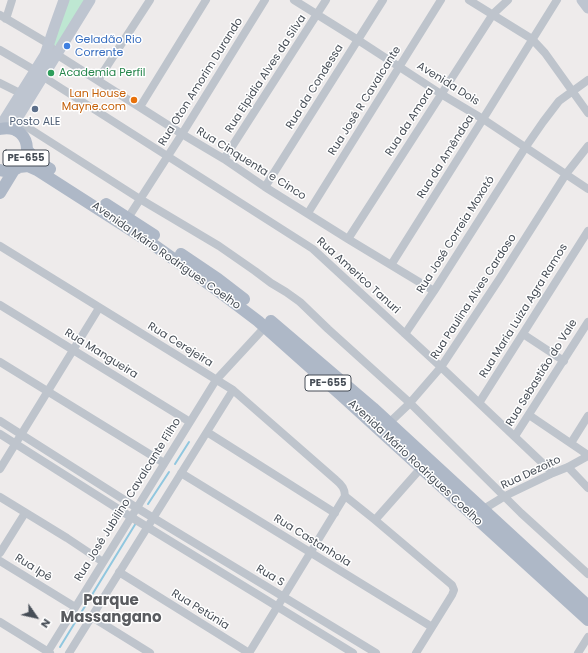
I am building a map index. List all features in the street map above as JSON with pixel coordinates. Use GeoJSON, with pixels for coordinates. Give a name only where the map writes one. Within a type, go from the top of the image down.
{"type":"FeatureCollection","features":[{"type":"Feature","properties":{"kind":"main road"},"geometry":{"type":"LineString","coordinates":[[0,128],[10,128],[16,125]]}},
{"type":"Feature","properties":{"kind":"main road","name":"PE-655"},"geometry":{"type":"LineString","coordinates":[[0,170],[8,171],[16,168],[24,162],[26,157],[28,151],[27,145],[16,125]]}},
{"type":"Feature","properties":{"kind":"main road","name":"Avenida Mário Rodrigues Coelho"},"geometry":{"type":"LineString","coordinates":[[28,151],[38,162],[128,218],[218,279],[243,298],[390,423],[588,606]]}},
{"type":"Feature","properties":{"kind":"main road","name":"Avenida Mário Rodrigues Coelho"},"geometry":{"type":"LineString","coordinates":[[16,168],[28,166],[37,170],[96,207],[152,243],[265,327],[353,405],[588,620]]}},
{"type":"Feature","properties":{"kind":"main road"},"geometry":{"type":"LineString","coordinates":[[0,193],[16,168]]}},
{"type":"Feature","properties":{"kind":"street"},"geometry":{"type":"LineString","coordinates":[[12,0],[3,17],[49,44],[56,54]]}},
{"type":"Feature","properties":{"kind":"street"},"geometry":{"type":"LineString","coordinates":[[39,74],[64,0]]}},
{"type":"Feature","properties":{"kind":"street"},"geometry":{"type":"LineString","coordinates":[[0,128],[39,74],[56,54],[90,0]]}},
{"type":"Feature","properties":{"kind":"street"},"geometry":{"type":"LineString","coordinates":[[98,80],[150,0]]}},
{"type":"Feature","properties":{"kind":"street"},"geometry":{"type":"LineString","coordinates":[[140,107],[206,0]]}},
{"type":"Feature","properties":{"kind":"street","name":"Rua Oton Amorim Durando"},"geometry":{"type":"LineString","coordinates":[[128,218],[265,0]]}},
{"type":"Feature","properties":{"kind":"street","name":"Avenida Dois"},"geometry":{"type":"LineString","coordinates":[[294,0],[484,119],[588,189]]}},
{"type":"Feature","properties":{"kind":"street","name":"Rua Elpidia Alves da Silva"},"geometry":{"type":"LineString","coordinates":[[224,159],[326,0]]}},
{"type":"Feature","properties":{"kind":"street","name":"Rua da Condessa"},"geometry":{"type":"LineString","coordinates":[[265,187],[383,0]]}},
{"type":"Feature","properties":{"kind":"street","name":"Rua José R Cavalcante"},"geometry":{"type":"LineString","coordinates":[[308,213],[441,0]]}},
{"type":"Feature","properties":{"kind":"street"},"geometry":{"type":"LineString","coordinates":[[469,0],[532,40],[545,53],[588,113]]}},
{"type":"Feature","properties":{"kind":"street","name":"Rua da Amora"},"geometry":{"type":"LineString","coordinates":[[348,239],[493,14],[508,0]]}},
{"type":"Feature","properties":{"kind":"street","name":"Rua da Amêndoa"},"geometry":{"type":"LineString","coordinates":[[391,265],[484,119],[557,0]]}},
{"type":"Feature","properties":{"kind":"street"},"geometry":{"type":"LineString","coordinates":[[582,0],[588,8]]}},
{"type":"Feature","properties":{"kind":"street","name":"Rua Americo Tanuri"},"geometry":{"type":"LineString","coordinates":[[0,50],[313,249],[553,473]]}},
{"type":"Feature","properties":{"kind":"street","name":"Rua Cinquenta e Cinco"},"geometry":{"type":"LineString","coordinates":[[56,54],[224,159],[265,187],[434,291]]}},
{"type":"Feature","properties":{"kind":"street","name":"Rua José Correia Moxotó"},"geometry":{"type":"LineString","coordinates":[[405,334],[548,114],[559,102],[588,80]]}},
{"type":"Feature","properties":{"kind":"street"},"geometry":{"type":"LineString","coordinates":[[0,83],[25,95]]}},
{"type":"Feature","properties":{"kind":"street"},"geometry":{"type":"LineString","coordinates":[[25,95],[16,125],[220,246],[300,302],[410,403],[520,512],[588,574]]}},
{"type":"Feature","properties":{"kind":"street","name":"Rua Paulina Alves Cardoso"},"geometry":{"type":"LineString","coordinates":[[390,423],[410,403],[441,367],[566,174],[588,146]]}},
{"type":"Feature","properties":{"kind":"street","name":"Rua Maria Luiza Agra Ramos"},"geometry":{"type":"LineString","coordinates":[[479,403],[588,231]]}},
{"type":"Feature","properties":{"kind":"street","name":"Rua Cerejeira"},"geometry":{"type":"LineString","coordinates":[[0,246],[232,390],[336,480],[344,489],[345,496]]}},
{"type":"Feature","properties":{"kind":"street","name":"Rua Mangueira"},"geometry":{"type":"LineString","coordinates":[[0,304],[190,422]]}},
{"type":"Feature","properties":{"kind":"street"},"geometry":{"type":"LineString","coordinates":[[0,469],[99,308]]}},
{"type":"Feature","properties":{"kind":"street","name":"Rua Sebastião do Vale"},"geometry":{"type":"LineString","coordinates":[[515,436],[588,322]]}},
{"type":"Feature","properties":{"kind":"street","name":"Rua José Jubilino Cavalcante Filho"},"geometry":{"type":"LineString","coordinates":[[48,653],[216,380],[265,327]]}},
{"type":"Feature","properties":{"kind":"street"},"geometry":{"type":"LineString","coordinates":[[523,334],[564,361]]}},
{"type":"Feature","properties":{"kind":"street"},"geometry":{"type":"LineString","coordinates":[[0,362],[164,463]]}},
{"type":"Feature","properties":{"kind":"street"},"geometry":{"type":"LineString","coordinates":[[69,653],[232,390]]}},
{"type":"Feature","properties":{"kind":"street"},"geometry":{"type":"LineString","coordinates":[[529,415],[588,456]]}},
{"type":"Feature","properties":{"kind":"street"},"geometry":{"type":"LineString","coordinates":[[571,443],[588,416]]}},
{"type":"Feature","properties":{"kind":"street","name":"Rua S"},"geometry":{"type":"LineString","coordinates":[[0,421],[153,518],[376,653]]}},
{"type":"Feature","properties":{"kind":"street"},"geometry":{"type":"LineString","coordinates":[[207,432],[335,513]]}},
{"type":"Feature","properties":{"kind":"street","name":"Rua S"},"geometry":{"type":"LineString","coordinates":[[0,434],[147,527],[353,653]]}},
{"type":"Feature","properties":{"kind":"street","name":"Rua Dezoito"},"geometry":{"type":"LineString","coordinates":[[484,510],[505,496],[568,467],[588,456]]}},
{"type":"Feature","properties":{"kind":"street"},"geometry":{"type":"LineString","coordinates":[[568,467],[588,488]]}},
{"type":"Feature","properties":{"kind":"street"},"geometry":{"type":"LineString","coordinates":[[375,520],[421,468]]}},
{"type":"Feature","properties":{"kind":"street","name":"Rua Castanhola"},"geometry":{"type":"LineString","coordinates":[[181,473],[432,627]]}},
{"type":"Feature","properties":{"kind":"street"},"geometry":{"type":"LineString","coordinates":[[249,653],[345,496],[452,585],[454,590],[452,595],[416,653]]}},
{"type":"Feature","properties":{"kind":"street"},"geometry":{"type":"LineString","coordinates":[[0,497],[103,562]]}},
{"type":"Feature","properties":{"kind":"street"},"geometry":{"type":"LineString","coordinates":[[0,553],[25,513]]}},
{"type":"Feature","properties":{"kind":"street","name":"Rua Ipê"},"geometry":{"type":"LineString","coordinates":[[0,561],[75,607]]}},
{"type":"Feature","properties":{"kind":"street","name":"Rua Petúnia"},"geometry":{"type":"LineString","coordinates":[[119,572],[249,653]]}},
{"type":"Feature","properties":{"kind":"street"},"geometry":{"type":"LineString","coordinates":[[92,616],[150,653]]}},
{"type":"Feature","properties":{"kind":"street"},"geometry":{"type":"LineString","coordinates":[[0,622],[48,653]]}},
{"type":"Feature","properties":{"kind":"street"},"geometry":{"type":"LineString","coordinates":[[578,653],[588,637]]}},
{"type":"Feature","properties":{"kind":"green space"},"geometry":{"type":"Polygon","coordinates":[[[67,0],[86,0],[58,45],[54,46],[52,43],[67,0]]]}},
{"type":"Feature","properties":{"kind":"waterway"},"geometry":{"type":"LineString","coordinates":[[175,464],[189,442]]}},
{"type":"Feature","properties":{"kind":"waterway"},"geometry":{"type":"LineString","coordinates":[[148,504],[169,472]]}},
{"type":"Feature","properties":{"kind":"waterway"},"geometry":{"type":"LineString","coordinates":[[60,647],[136,523]]}},
{"type":"Feature","properties":{"kind":"place","name":"Geladão Rio Corrente"},"geometry":{"type":"Point","coordinates":[67,46]}},
{"type":"Feature","properties":{"kind":"place","name":"Academia Perfil"},"geometry":{"type":"Point","coordinates":[51,73]}},
{"type":"Feature","properties":{"kind":"place","name":"Lan House Mayne.com"},"geometry":{"type":"Point","coordinates":[134,100]}},
{"type":"Feature","properties":{"kind":"place","name":"Posto ALE"},"geometry":{"type":"Point","coordinates":[35,109]}},
{"type":"Feature","properties":{"kind":"district","name":"Parque Massangano"},"geometry":{"type":"Point","coordinates":[111,610]}}]}
